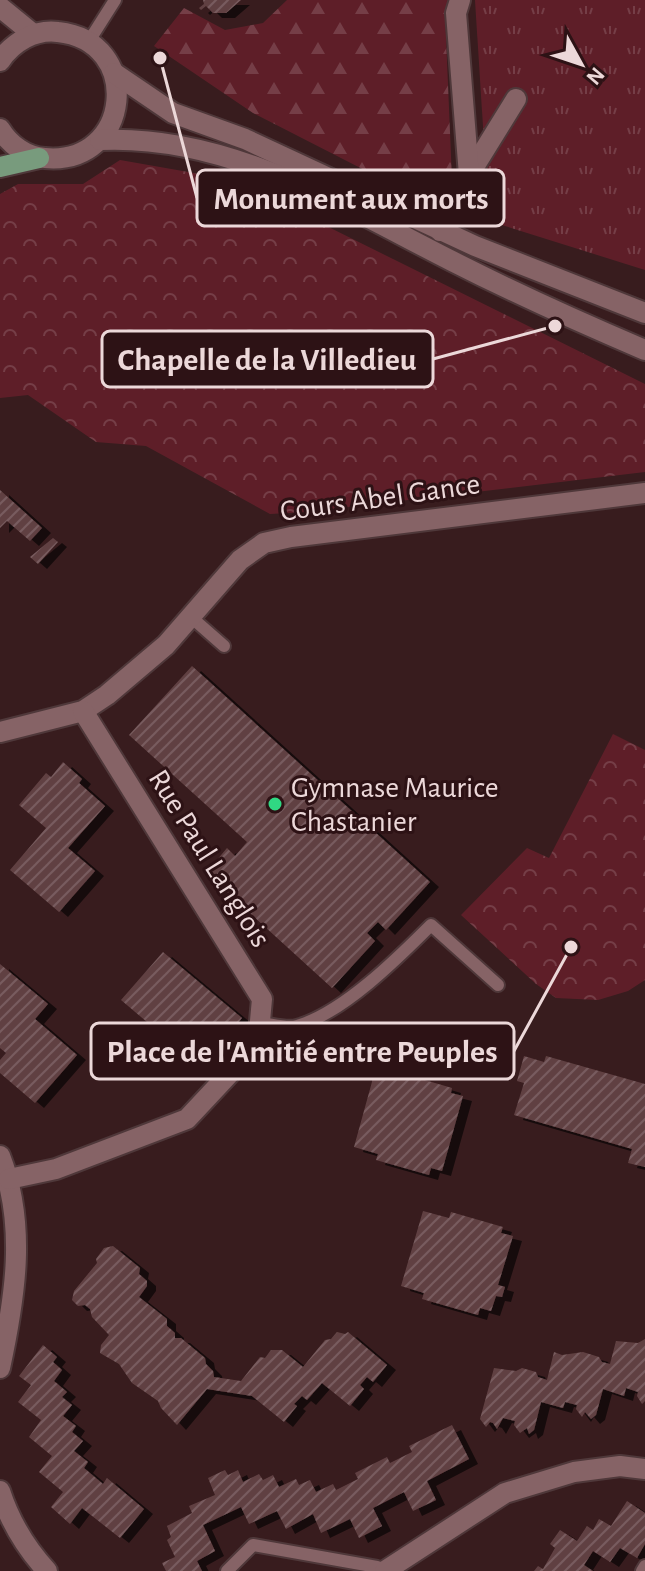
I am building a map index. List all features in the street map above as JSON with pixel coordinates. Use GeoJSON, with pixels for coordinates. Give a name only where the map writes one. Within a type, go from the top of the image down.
{"type":"FeatureCollection","features":[{"type":"Feature","properties":{"kind":"main road"},"geometry":{"type":"LineString","coordinates":[[0,167],[39,158]]}},
{"type":"Feature","properties":{"kind":"street"},"geometry":{"type":"LineString","coordinates":[[460,0],[456,13],[469,175]]}},
{"type":"Feature","properties":{"kind":"street"},"geometry":{"type":"LineString","coordinates":[[0,7],[33,34]]}},
{"type":"Feature","properties":{"kind":"street"},"geometry":{"type":"LineString","coordinates":[[0,61],[18,42],[33,34],[52,31],[71,33],[100,50],[114,73],[118,91],[110,126],[100,140],[70,157],[39,158],[21,151],[0,129]]}},
{"type":"Feature","properties":{"kind":"street"},"geometry":{"type":"LineString","coordinates":[[114,73],[173,113],[245,139],[440,231],[645,313]]}},
{"type":"Feature","properties":{"kind":"street"},"geometry":{"type":"LineString","coordinates":[[440,231],[469,175],[516,99]]}},
{"type":"Feature","properties":{"kind":"street"},"geometry":{"type":"LineString","coordinates":[[100,140],[163,143],[231,157],[285,176],[645,360]]}},
{"type":"Feature","properties":{"kind":"street"},"geometry":{"type":"LineString","coordinates":[[548,309],[645,350]]}},
{"type":"Feature","properties":{"kind":"street","name":"Cours Abel Gance"},"geometry":{"type":"LineString","coordinates":[[0,732],[83,711],[107,695],[166,645],[240,560],[264,543],[291,537],[645,493]]}},
{"type":"Feature","properties":{"kind":"street","name":"Rue Paul Langlois"},"geometry":{"type":"LineString","coordinates":[[83,711],[262,999],[259,1033]]}},
{"type":"Feature","properties":{"kind":"street"},"geometry":{"type":"LineString","coordinates":[[9,1179],[56,1169],[187,1119],[259,1033]]}},
{"type":"Feature","properties":{"kind":"street"},"geometry":{"type":"LineString","coordinates":[[0,1156],[9,1179],[8,1233],[16,1274],[0,1368]]}},
{"type":"Feature","properties":{"kind":"street"},"geometry":{"type":"LineString","coordinates":[[385,1571],[505,1493],[574,1472],[620,1466],[645,1469]]}},
{"type":"Feature","properties":{"kind":"street"},"geometry":{"type":"LineString","coordinates":[[0,1491],[8,1516],[29,1551],[47,1571]]}},
{"type":"Feature","properties":{"kind":"lane"},"geometry":{"type":"LineString","coordinates":[[89,41],[115,0]]}},
{"type":"Feature","properties":{"kind":"lane"},"geometry":{"type":"LineString","coordinates":[[191,617],[224,646]]}},
{"type":"Feature","properties":{"kind":"lane"},"geometry":{"type":"LineString","coordinates":[[259,1033],[295,1027],[329,1010],[382,974],[431,925],[498,985]]}},
{"type":"Feature","properties":{"kind":"lane"},"geometry":{"type":"LineString","coordinates":[[227,1571],[253,1545],[385,1571]]}},
{"type":"Feature","properties":{"kind":"lane"},"geometry":{"type":"LineString","coordinates":[[642,1571],[645,1566]]}},
{"type":"Feature","properties":{"kind":"green space"},"geometry":{"type":"Polygon","coordinates":[[[287,0],[450,0],[445,13],[452,180],[445,195],[425,201],[253,113],[154,46],[184,8],[225,30],[263,23],[287,0]]]}},
{"type":"Feature","properties":{"kind":"green space"},"geometry":{"type":"Polygon","coordinates":[[[475,0],[645,0],[645,270],[489,221],[475,0]]]}},
{"type":"Feature","properties":{"kind":"green space"},"geometry":{"type":"Polygon","coordinates":[[[120,160],[194,173],[268,197],[645,384],[645,472],[270,514],[146,446],[96,442],[28,395],[0,398],[0,194],[18,184],[83,184],[120,160]]]}},
{"type":"Feature","properties":{"kind":"green space"},"geometry":{"type":"Polygon","coordinates":[[[613,734],[645,750],[645,980],[628,991],[598,1000],[556,998],[536,984],[461,915],[527,848],[549,858],[613,734]]]}},
{"type":"Feature","properties":{"kind":"building"},"geometry":{"type":"Polygon","coordinates":[[[203,0],[241,0],[226,13],[213,13],[206,6],[201,10],[199,8],[204,4],[203,0]]]}},
{"type":"Feature","properties":{"kind":"building"},"geometry":{"type":"Polygon","coordinates":[[[0,490],[42,528],[30,541],[7,521],[0,528],[0,490]]]}},
{"type":"Feature","properties":{"kind":"building"},"geometry":{"type":"Polygon","coordinates":[[[53,538],[58,542],[38,564],[30,557],[53,538]]]}},
{"type":"Feature","properties":{"kind":"building","name":"Gymnase Maurice Chastanier"},"geometry":{"type":"Polygon","coordinates":[[[192,666],[430,882],[386,930],[378,922],[367,933],[375,941],[332,988],[206,873],[227,848],[235,856],[247,842],[129,735],[192,666]]]}},
{"type":"Feature","properties":{"kind":"building"},"geometry":{"type":"Polygon","coordinates":[[[63,762],[82,779],[79,783],[105,806],[68,848],[95,871],[59,912],[10,870],[46,828],[19,805],[46,773],[51,777],[63,762]]]}},
{"type":"Feature","properties":{"kind":"building"},"geometry":{"type":"Polygon","coordinates":[[[163,952],[242,1018],[200,1067],[121,1000],[163,952]]]}},
{"type":"Feature","properties":{"kind":"building"},"geometry":{"type":"Polygon","coordinates":[[[0,964],[48,1004],[35,1019],[77,1055],[35,1103],[0,1073],[0,1060],[6,1053],[0,1048],[0,964]]]}},
{"type":"Feature","properties":{"kind":"building"},"geometry":{"type":"Polygon","coordinates":[[[524,1056],[544,1062],[546,1056],[645,1084],[645,1167],[628,1163],[632,1149],[514,1115],[524,1083],[517,1081],[524,1056]]]}},
{"type":"Feature","properties":{"kind":"building"},"geometry":{"type":"Polygon","coordinates":[[[375,1071],[399,1078],[401,1073],[452,1088],[451,1093],[463,1096],[442,1171],[431,1168],[429,1175],[376,1160],[378,1154],[354,1147],[375,1071]]]}},
{"type":"Feature","properties":{"kind":"building"},"geometry":{"type":"Polygon","coordinates":[[[423,1211],[449,1218],[451,1212],[503,1227],[501,1233],[513,1236],[498,1285],[505,1287],[502,1297],[496,1296],[491,1311],[480,1308],[478,1315],[422,1299],[424,1293],[401,1286],[423,1211]]]}},
{"type":"Feature","properties":{"kind":"building"},"geometry":{"type":"Polygon","coordinates":[[[113,1246],[140,1268],[139,1274],[147,1281],[139,1297],[167,1319],[167,1326],[175,1333],[175,1338],[181,1338],[205,1358],[214,1377],[241,1381],[260,1357],[265,1358],[271,1350],[282,1350],[303,1367],[325,1340],[331,1339],[337,1332],[348,1332],[387,1365],[373,1382],[367,1377],[360,1385],[364,1389],[350,1406],[322,1383],[307,1400],[302,1396],[294,1404],[297,1406],[284,1422],[252,1396],[207,1389],[177,1425],[158,1401],[132,1383],[119,1364],[100,1353],[101,1345],[109,1335],[92,1317],[90,1309],[85,1305],[78,1306],[72,1300],[74,1291],[97,1263],[96,1259],[104,1248],[113,1246]]]}},
{"type":"Feature","properties":{"kind":"building"},"geometry":{"type":"Polygon","coordinates":[[[645,1339],[645,1401],[642,1404],[638,1392],[626,1388],[624,1396],[603,1389],[596,1415],[591,1419],[585,1412],[582,1417],[576,1409],[577,1405],[565,1402],[563,1408],[541,1402],[534,1430],[529,1434],[527,1428],[520,1433],[514,1425],[515,1421],[503,1418],[497,1429],[490,1422],[486,1427],[480,1419],[494,1368],[516,1371],[522,1368],[536,1372],[538,1377],[547,1380],[554,1352],[562,1355],[583,1352],[610,1364],[616,1341],[638,1343],[645,1339]]]}},
{"type":"Feature","properties":{"kind":"building"},"geometry":{"type":"Polygon","coordinates":[[[43,1345],[57,1357],[53,1362],[62,1370],[54,1381],[67,1392],[62,1397],[72,1405],[63,1416],[76,1426],[72,1432],[83,1441],[74,1451],[88,1462],[84,1468],[103,1484],[107,1478],[144,1509],[120,1538],[82,1508],[70,1524],[51,1507],[63,1492],[39,1472],[52,1456],[29,1437],[41,1420],[18,1402],[31,1385],[19,1376],[43,1345]]]}},
{"type":"Feature","properties":{"kind":"building"},"geometry":{"type":"Polygon","coordinates":[[[452,1425],[469,1459],[427,1481],[436,1500],[413,1511],[404,1492],[373,1508],[382,1526],[359,1538],[350,1519],[321,1533],[313,1514],[286,1529],[277,1511],[249,1524],[241,1507],[203,1525],[215,1551],[197,1561],[202,1571],[166,1571],[162,1563],[175,1557],[167,1540],[171,1537],[167,1526],[192,1513],[189,1506],[215,1495],[208,1478],[225,1470],[228,1475],[238,1470],[243,1482],[259,1474],[263,1480],[273,1475],[279,1487],[296,1479],[299,1485],[310,1480],[316,1492],[333,1484],[336,1490],[358,1479],[355,1473],[387,1457],[390,1463],[412,1452],[409,1446],[452,1425]]]}},
{"type":"Feature","properties":{"kind":"building"},"geometry":{"type":"Polygon","coordinates":[[[627,1501],[645,1513],[645,1544],[637,1558],[620,1548],[610,1562],[593,1551],[584,1565],[593,1571],[534,1571],[538,1566],[543,1569],[555,1548],[550,1544],[560,1530],[577,1541],[587,1526],[593,1530],[599,1519],[611,1526],[627,1501]]]}},
{"type":"Feature","properties":{"kind":"place","name":"Monument aux morts"},"geometry":{"type":"Point","coordinates":[160,58]}},
{"type":"Feature","properties":{"kind":"place","name":"Chapelle de la Villedieu"},"geometry":{"type":"Point","coordinates":[555,326]}},
{"type":"Feature","properties":{"kind":"place","name":"Gymnase Maurice Chastanier"},"geometry":{"type":"Point","coordinates":[275,804]}},
{"type":"Feature","properties":{"kind":"place","name":"Place de l'Amitié entre Peuples"},"geometry":{"type":"Point","coordinates":[571,947]}}]}
